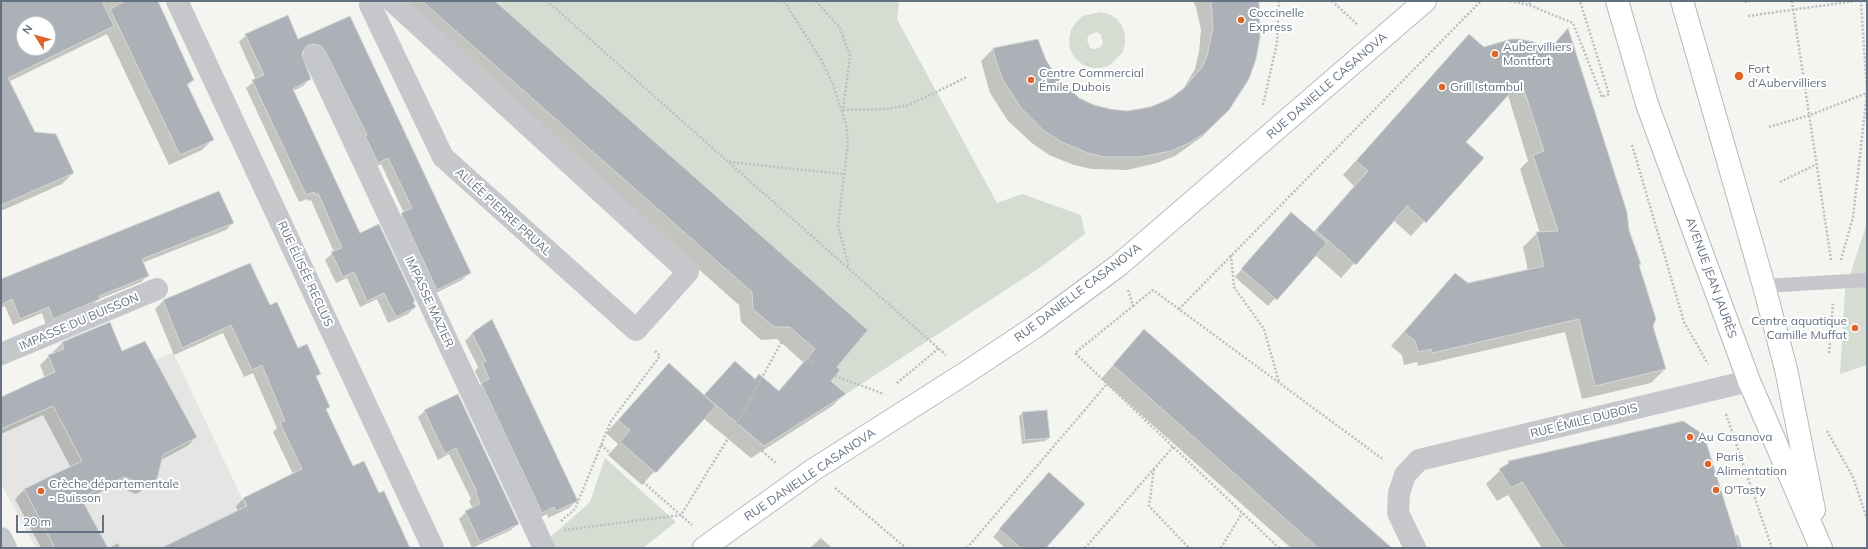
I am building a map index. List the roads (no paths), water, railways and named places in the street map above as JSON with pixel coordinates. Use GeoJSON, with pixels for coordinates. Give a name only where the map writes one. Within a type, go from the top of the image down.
{"type":"FeatureCollection","features":[{"type":"Feature","properties":{"kind":"main road","name":"RUE DANIELLE CASANOVA"},"geometry":{"type":"LineString","coordinates":[[712,546],[805,476],[1035,327],[1120,265],[1424,1]]}},
{"type":"Feature","properties":{"kind":"main road","name":"AVENUE JEAN JAURÈS"},"geometry":{"type":"LineString","coordinates":[[1617,1],[1647,104],[1749,381],[1821,548]]}},
{"type":"Feature","properties":{"kind":"main road","name":"AVENUE JEAN JAURÈS"},"geometry":{"type":"LineString","coordinates":[[1682,1],[1764,286],[1786,369],[1821,548]]}},
{"type":"Feature","properties":{"kind":"street","name":"RUE ÉLISÉE RECLUS"},"geometry":{"type":"LineString","coordinates":[[177,1],[433,548]]}},
{"type":"Feature","properties":{"kind":"street","name":"ALLÉE PIERRE PRUAL"},"geometry":{"type":"LineString","coordinates":[[374,1],[370,5],[443,157],[636,330],[688,272],[392,1]]}},
{"type":"Feature","properties":{"kind":"street","name":"IMPASSE MAZIER"},"geometry":{"type":"LineString","coordinates":[[314,56],[544,539]]}},
{"type":"Feature","properties":{"kind":"street","name":"IMPASSE DU BUISSON"},"geometry":{"type":"LineString","coordinates":[[1,354],[157,289]]}},
{"type":"Feature","properties":{"kind":"street","name":"RUE ÉMILE DUBOIS"},"geometry":{"type":"LineString","coordinates":[[1415,548],[1398,514],[1399,493],[1412,468],[1717,388],[1749,381]]}},
{"type":"Feature","properties":{"kind":"street"},"geometry":{"type":"LineString","coordinates":[[1,538],[6,548]]}},
{"type":"Feature","properties":{"kind":"lane"},"geometry":{"type":"LineString","coordinates":[[1764,286],[1867,280]]}},
{"type":"Feature","properties":{"kind":"place","name":"Coccinelle Express"},"geometry":{"type":"Point","coordinates":[1241,20]}},
{"type":"Feature","properties":{"kind":"place","name":"Aubervilliers Montfort"},"geometry":{"type":"Point","coordinates":[1495,54]}},
{"type":"Feature","properties":{"kind":"place","name":"Fort d'Aubervilliers"},"geometry":{"type":"Point","coordinates":[1739,76]}},
{"type":"Feature","properties":{"kind":"place","name":"Centre Commercial Émile Dubois"},"geometry":{"type":"Point","coordinates":[1031,80]}},
{"type":"Feature","properties":{"kind":"place","name":"Grill Istambul"},"geometry":{"type":"Point","coordinates":[1442,87]}},
{"type":"Feature","properties":{"kind":"place","name":"Centre aquatique Camille Muffat"},"geometry":{"type":"Point","coordinates":[1855,328]}},
{"type":"Feature","properties":{"kind":"place","name":"Au Casanova"},"geometry":{"type":"Point","coordinates":[1690,437]}},
{"type":"Feature","properties":{"kind":"place","name":"Paris Alimentation"},"geometry":{"type":"Point","coordinates":[1708,464]}},
{"type":"Feature","properties":{"kind":"place","name":"O'Tasty"},"geometry":{"type":"Point","coordinates":[1716,490]}},
{"type":"Feature","properties":{"kind":"place","name":"Crèche départementale - Buisson"},"geometry":{"type":"Point","coordinates":[41,491]}}]}
